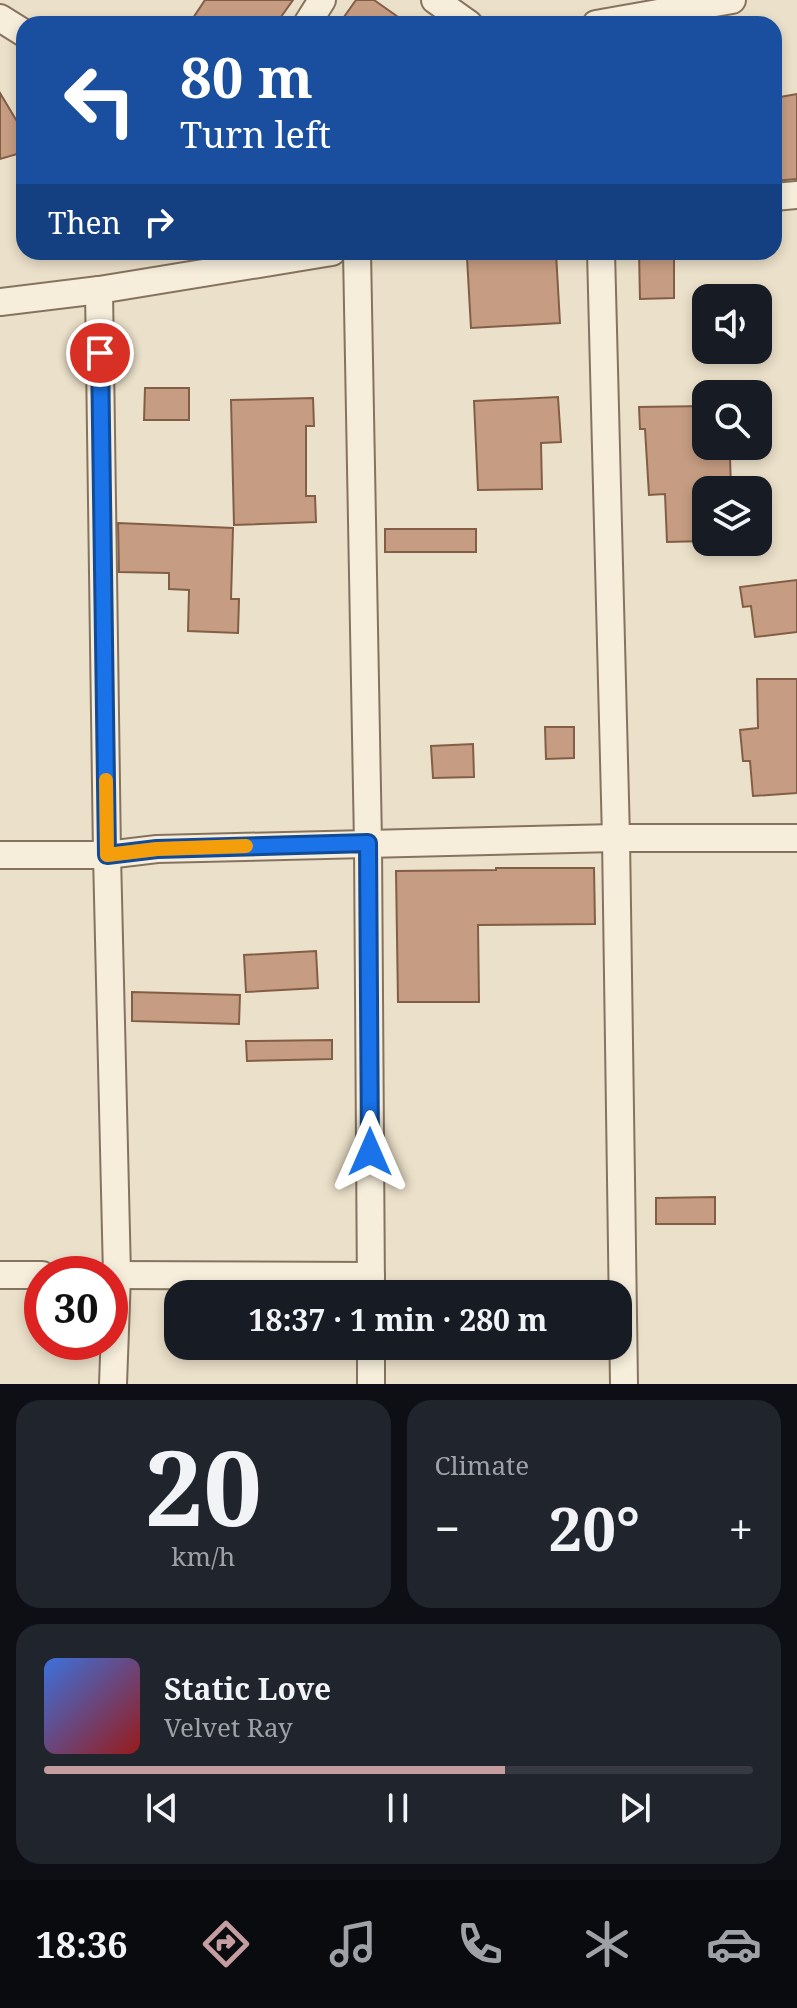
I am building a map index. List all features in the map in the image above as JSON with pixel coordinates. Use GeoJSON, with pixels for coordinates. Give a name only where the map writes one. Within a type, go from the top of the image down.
{"type":"FeatureCollection","features":[{"type":"Feature","properties":{"kind":"street"},"geometry":{"type":"LineString","coordinates":[[435,0],[458,16]]}},
{"type":"Feature","properties":{"kind":"street"},"geometry":{"type":"LineString","coordinates":[[641,16],[732,0]]}},
{"type":"Feature","properties":{"kind":"street"},"geometry":{"type":"LineString","coordinates":[[0,302],[99,290],[200,262],[226,260]]}},
{"type":"Feature","properties":{"kind":"street"},"geometry":{"type":"LineString","coordinates":[[357,260],[368,843],[371,1280]]}},
{"type":"Feature","properties":{"kind":"street"},"geometry":{"type":"LineString","coordinates":[[601,260],[616,838],[624,1384]]}},
{"type":"Feature","properties":{"kind":"street"},"geometry":{"type":"LineString","coordinates":[[99,290],[113,1256]]}},
{"type":"Feature","properties":{"kind":"street"},"geometry":{"type":"LineString","coordinates":[[0,855],[107,855],[157,849],[368,843],[797,838]]}},
{"type":"Feature","properties":{"kind":"street"},"geometry":{"type":"LineString","coordinates":[[0,1275],[24,1275]]}},
{"type":"Feature","properties":{"kind":"street"},"geometry":{"type":"LineString","coordinates":[[128,1276],[242,1280]]}},
{"type":"Feature","properties":{"kind":"street"},"geometry":{"type":"LineString","coordinates":[[113,1360],[113,1384]]}},
{"type":"Feature","properties":{"kind":"street"},"geometry":{"type":"LineString","coordinates":[[371,1360],[371,1384]]}},
{"type":"Feature","properties":{"kind":"building"},"geometry":{"type":"Polygon","coordinates":[[[205,0],[293,0],[282,16],[194,16],[205,0]]]}},
{"type":"Feature","properties":{"kind":"building"},"geometry":{"type":"Polygon","coordinates":[[[356,0],[374,0],[397,16],[345,16],[356,0]]]}},
{"type":"Feature","properties":{"kind":"building"},"geometry":{"type":"Polygon","coordinates":[[[0,93],[16,120],[16,154],[0,159],[0,93]]]}},
{"type":"Feature","properties":{"kind":"building"},"geometry":{"type":"Polygon","coordinates":[[[797,94],[797,179],[782,180],[782,97],[797,94]]]}},
{"type":"Feature","properties":{"kind":"building"},"geometry":{"type":"Polygon","coordinates":[[[467,260],[556,260],[560,323],[471,328],[467,260]]]}},
{"type":"Feature","properties":{"kind":"building"},"geometry":{"type":"Polygon","coordinates":[[[639,260],[674,260],[674,298],[640,299],[639,260]]]}},
{"type":"Feature","properties":{"kind":"building"},"geometry":{"type":"Polygon","coordinates":[[[145,388],[189,388],[189,420],[144,420],[145,388]]]}},
{"type":"Feature","properties":{"kind":"building"},"geometry":{"type":"Polygon","coordinates":[[[558,397],[561,442],[541,443],[542,489],[478,490],[474,401],[558,397]]]}},
{"type":"Feature","properties":{"kind":"building"},"geometry":{"type":"Polygon","coordinates":[[[313,398],[314,426],[306,426],[306,496],[315,496],[316,522],[234,525],[231,400],[313,398]]]}},
{"type":"Feature","properties":{"kind":"building"},"geometry":{"type":"Polygon","coordinates":[[[692,406],[692,460],[730,460],[731,476],[692,476],[692,541],[667,542],[665,494],[649,495],[645,429],[640,429],[639,407],[692,406]]]}},
{"type":"Feature","properties":{"kind":"building"},"geometry":{"type":"Polygon","coordinates":[[[118,523],[233,528],[231,599],[239,599],[238,633],[188,631],[189,590],[169,589],[169,573],[119,572],[118,523]]]}},
{"type":"Feature","properties":{"kind":"building"},"geometry":{"type":"Polygon","coordinates":[[[385,529],[476,529],[476,552],[385,552],[385,529]]]}},
{"type":"Feature","properties":{"kind":"building"},"geometry":{"type":"Polygon","coordinates":[[[797,580],[797,632],[755,637],[751,606],[743,607],[740,587],[797,580]]]}},
{"type":"Feature","properties":{"kind":"building"},"geometry":{"type":"Polygon","coordinates":[[[757,679],[797,679],[797,793],[753,796],[750,761],[743,761],[740,730],[758,728],[757,679]]]}},
{"type":"Feature","properties":{"kind":"building"},"geometry":{"type":"Polygon","coordinates":[[[545,727],[574,727],[574,758],[546,759],[545,727]]]}},
{"type":"Feature","properties":{"kind":"building"},"geometry":{"type":"Polygon","coordinates":[[[473,744],[474,777],[433,778],[431,746],[473,744]]]}},
{"type":"Feature","properties":{"kind":"building"},"geometry":{"type":"Polygon","coordinates":[[[594,868],[595,924],[478,925],[479,1002],[398,1002],[396,871],[594,868]]]}},
{"type":"Feature","properties":{"kind":"building"},"geometry":{"type":"Polygon","coordinates":[[[316,951],[318,988],[246,992],[244,955],[316,951]]]}},
{"type":"Feature","properties":{"kind":"building"},"geometry":{"type":"Polygon","coordinates":[[[132,992],[240,995],[239,1024],[132,1021],[132,992]]]}},
{"type":"Feature","properties":{"kind":"building"},"geometry":{"type":"Polygon","coordinates":[[[332,1040],[332,1059],[247,1061],[246,1041],[332,1040]]]}},
{"type":"Feature","properties":{"kind":"building"},"geometry":{"type":"Polygon","coordinates":[[[715,1197],[715,1224],[656,1224],[656,1198],[715,1197]]]}},
{"type":"Feature","properties":{"kind":"slow traffic"},"geometry":{"type":"LineString","coordinates":[[106,780],[107,855],[157,849],[246,846]]}},
{"type":"Feature","properties":{"kind":"route"},"geometry":{"type":"LineString","coordinates":[[100,353],[107,855],[157,849],[368,843],[370,1152]]}}]}
